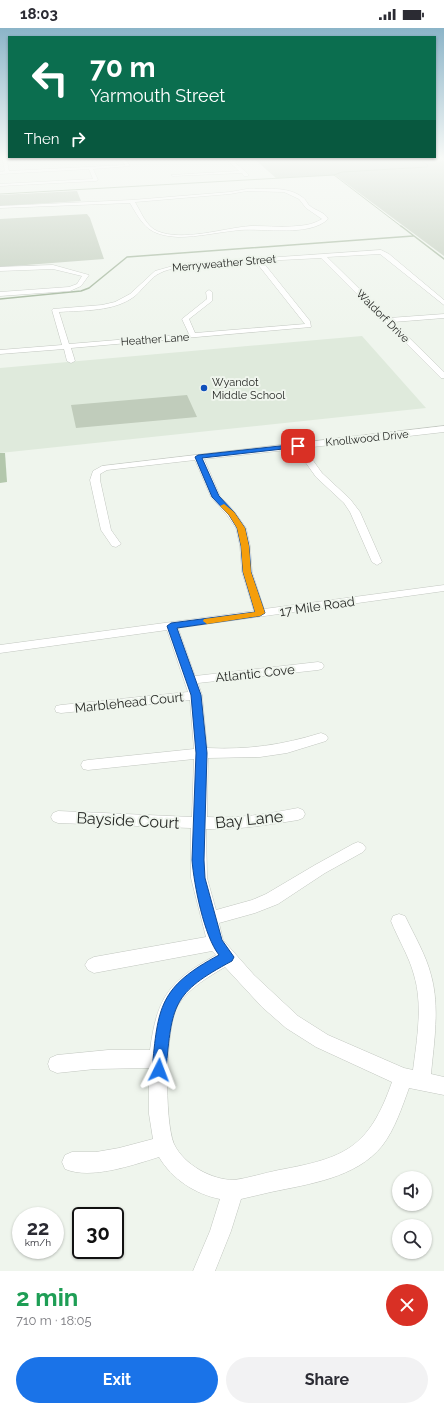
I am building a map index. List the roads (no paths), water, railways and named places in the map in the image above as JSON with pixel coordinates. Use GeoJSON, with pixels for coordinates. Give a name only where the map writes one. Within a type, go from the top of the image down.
{"type":"FeatureCollection","features":[{"type":"Feature","properties":{"kind":"street"},"geometry":{"type":"LineString","coordinates":[[141,215],[150,228],[159,233],[172,235],[187,235],[248,228],[303,227],[317,224],[325,219],[322,215]]}},
{"type":"Feature","properties":{"kind":"street","name":"Merryweather Street"},"geometry":{"type":"LineString","coordinates":[[67,346],[55,310],[102,307],[116,303],[132,295],[151,275],[164,269],[188,265],[381,252],[387,255],[444,303]]}},
{"type":"Feature","properties":{"kind":"street","name":"Waldorf Drive"},"geometry":{"type":"LineString","coordinates":[[322,255],[444,376]]}},
{"type":"Feature","properties":{"kind":"street","name":"Heather Lane"},"geometry":{"type":"LineString","coordinates":[[0,352],[309,326],[308,322],[258,260]]}},
{"type":"Feature","properties":{"kind":"street"},"geometry":{"type":"LineString","coordinates":[[0,269],[53,267],[86,275],[79,285],[70,289],[0,294]]}},
{"type":"Feature","properties":{"kind":"street"},"geometry":{"type":"LineString","coordinates":[[193,336],[186,319],[210,300],[209,292]]}},
{"type":"Feature","properties":{"kind":"street"},"geometry":{"type":"LineString","coordinates":[[388,320],[444,316]]}},
{"type":"Feature","properties":{"kind":"street"},"geometry":{"type":"LineString","coordinates":[[67,346],[71,361]]}},
{"type":"Feature","properties":{"kind":"street"},"geometry":{"type":"LineString","coordinates":[[440,430],[444,438]]}},
{"type":"Feature","properties":{"kind":"street","name":"Knollwood Drive"},"geometry":{"type":"LineString","coordinates":[[116,544],[106,530],[95,480],[96,473],[99,470],[111,467],[440,430]]}},
{"type":"Feature","properties":{"kind":"street"},"geometry":{"type":"LineString","coordinates":[[298,446],[318,475],[347,501],[355,512],[377,562]]}},
{"type":"Feature","properties":{"kind":"street"},"geometry":{"type":"LineString","coordinates":[[198,457],[216,497],[232,513],[241,528],[245,546],[247,572],[260,613]]}},
{"type":"Feature","properties":{"kind":"street","name":"17 Mile Road"},"geometry":{"type":"LineString","coordinates":[[0,649],[444,588]]}},
{"type":"Feature","properties":{"kind":"street"},"geometry":{"type":"LineString","coordinates":[[171,626],[194,688],[201,753],[199,878],[209,919],[222,950],[248,981],[292,1022],[322,1041],[412,1079],[444,1086]]}},
{"type":"Feature","properties":{"kind":"street","name":"Atlantic Cove"},"geometry":{"type":"LineString","coordinates":[[194,688],[318,666]]}},
{"type":"Feature","properties":{"kind":"street","name":"Marblehead Court"},"geometry":{"type":"LineString","coordinates":[[61,709],[194,688]]}},
{"type":"Feature","properties":{"kind":"street"},"geometry":{"type":"LineString","coordinates":[[88,765],[201,753],[223,754],[260,752],[287,748],[321,738]]}},
{"type":"Feature","properties":{"kind":"street","name":"Bay Lane"},"geometry":{"type":"LineString","coordinates":[[199,823],[226,824],[251,822],[298,814]]}},
{"type":"Feature","properties":{"kind":"street","name":"Bayside Court"},"geometry":{"type":"LineString","coordinates":[[58,817],[199,823]]}},
{"type":"Feature","properties":{"kind":"street"},"geometry":{"type":"LineString","coordinates":[[209,919],[255,906],[272,899],[320,869],[358,848]]}},
{"type":"Feature","properties":{"kind":"street"},"geometry":{"type":"LineString","coordinates":[[222,950],[204,970],[179,990],[170,1003],[163,1026],[159,1059],[159,1115],[164,1145],[174,1160],[196,1180],[207,1186],[233,1190],[314,1173],[336,1166],[356,1155],[374,1140],[390,1111],[412,1079],[426,1012],[426,991],[424,978],[398,921]]}},
{"type":"Feature","properties":{"kind":"street"},"geometry":{"type":"LineString","coordinates":[[94,965],[222,950]]}},
{"type":"Feature","properties":{"kind":"street"},"geometry":{"type":"LineString","coordinates":[[57,1064],[112,1058],[159,1059]]}},
{"type":"Feature","properties":{"kind":"street"},"geometry":{"type":"LineString","coordinates":[[72,1162],[94,1163],[116,1159],[164,1145]]}},
{"type":"Feature","properties":{"kind":"street"},"geometry":{"type":"LineString","coordinates":[[204,1271],[222,1233],[229,1212],[233,1190]]}},
{"type":"Feature","properties":{"kind":"waterway"},"geometry":{"type":"LineString","coordinates":[[386,215],[402,227]]}},
{"type":"Feature","properties":{"kind":"waterway"},"geometry":{"type":"LineString","coordinates":[[401,226],[444,259]]}},
{"type":"Feature","properties":{"kind":"waterway"},"geometry":{"type":"LineString","coordinates":[[0,299],[81,291],[89,288],[127,257],[413,236]]}},
{"type":"Feature","properties":{"kind":"place","name":"Wyandot Middle School"},"geometry":{"type":"Point","coordinates":[204,388]}}]}
